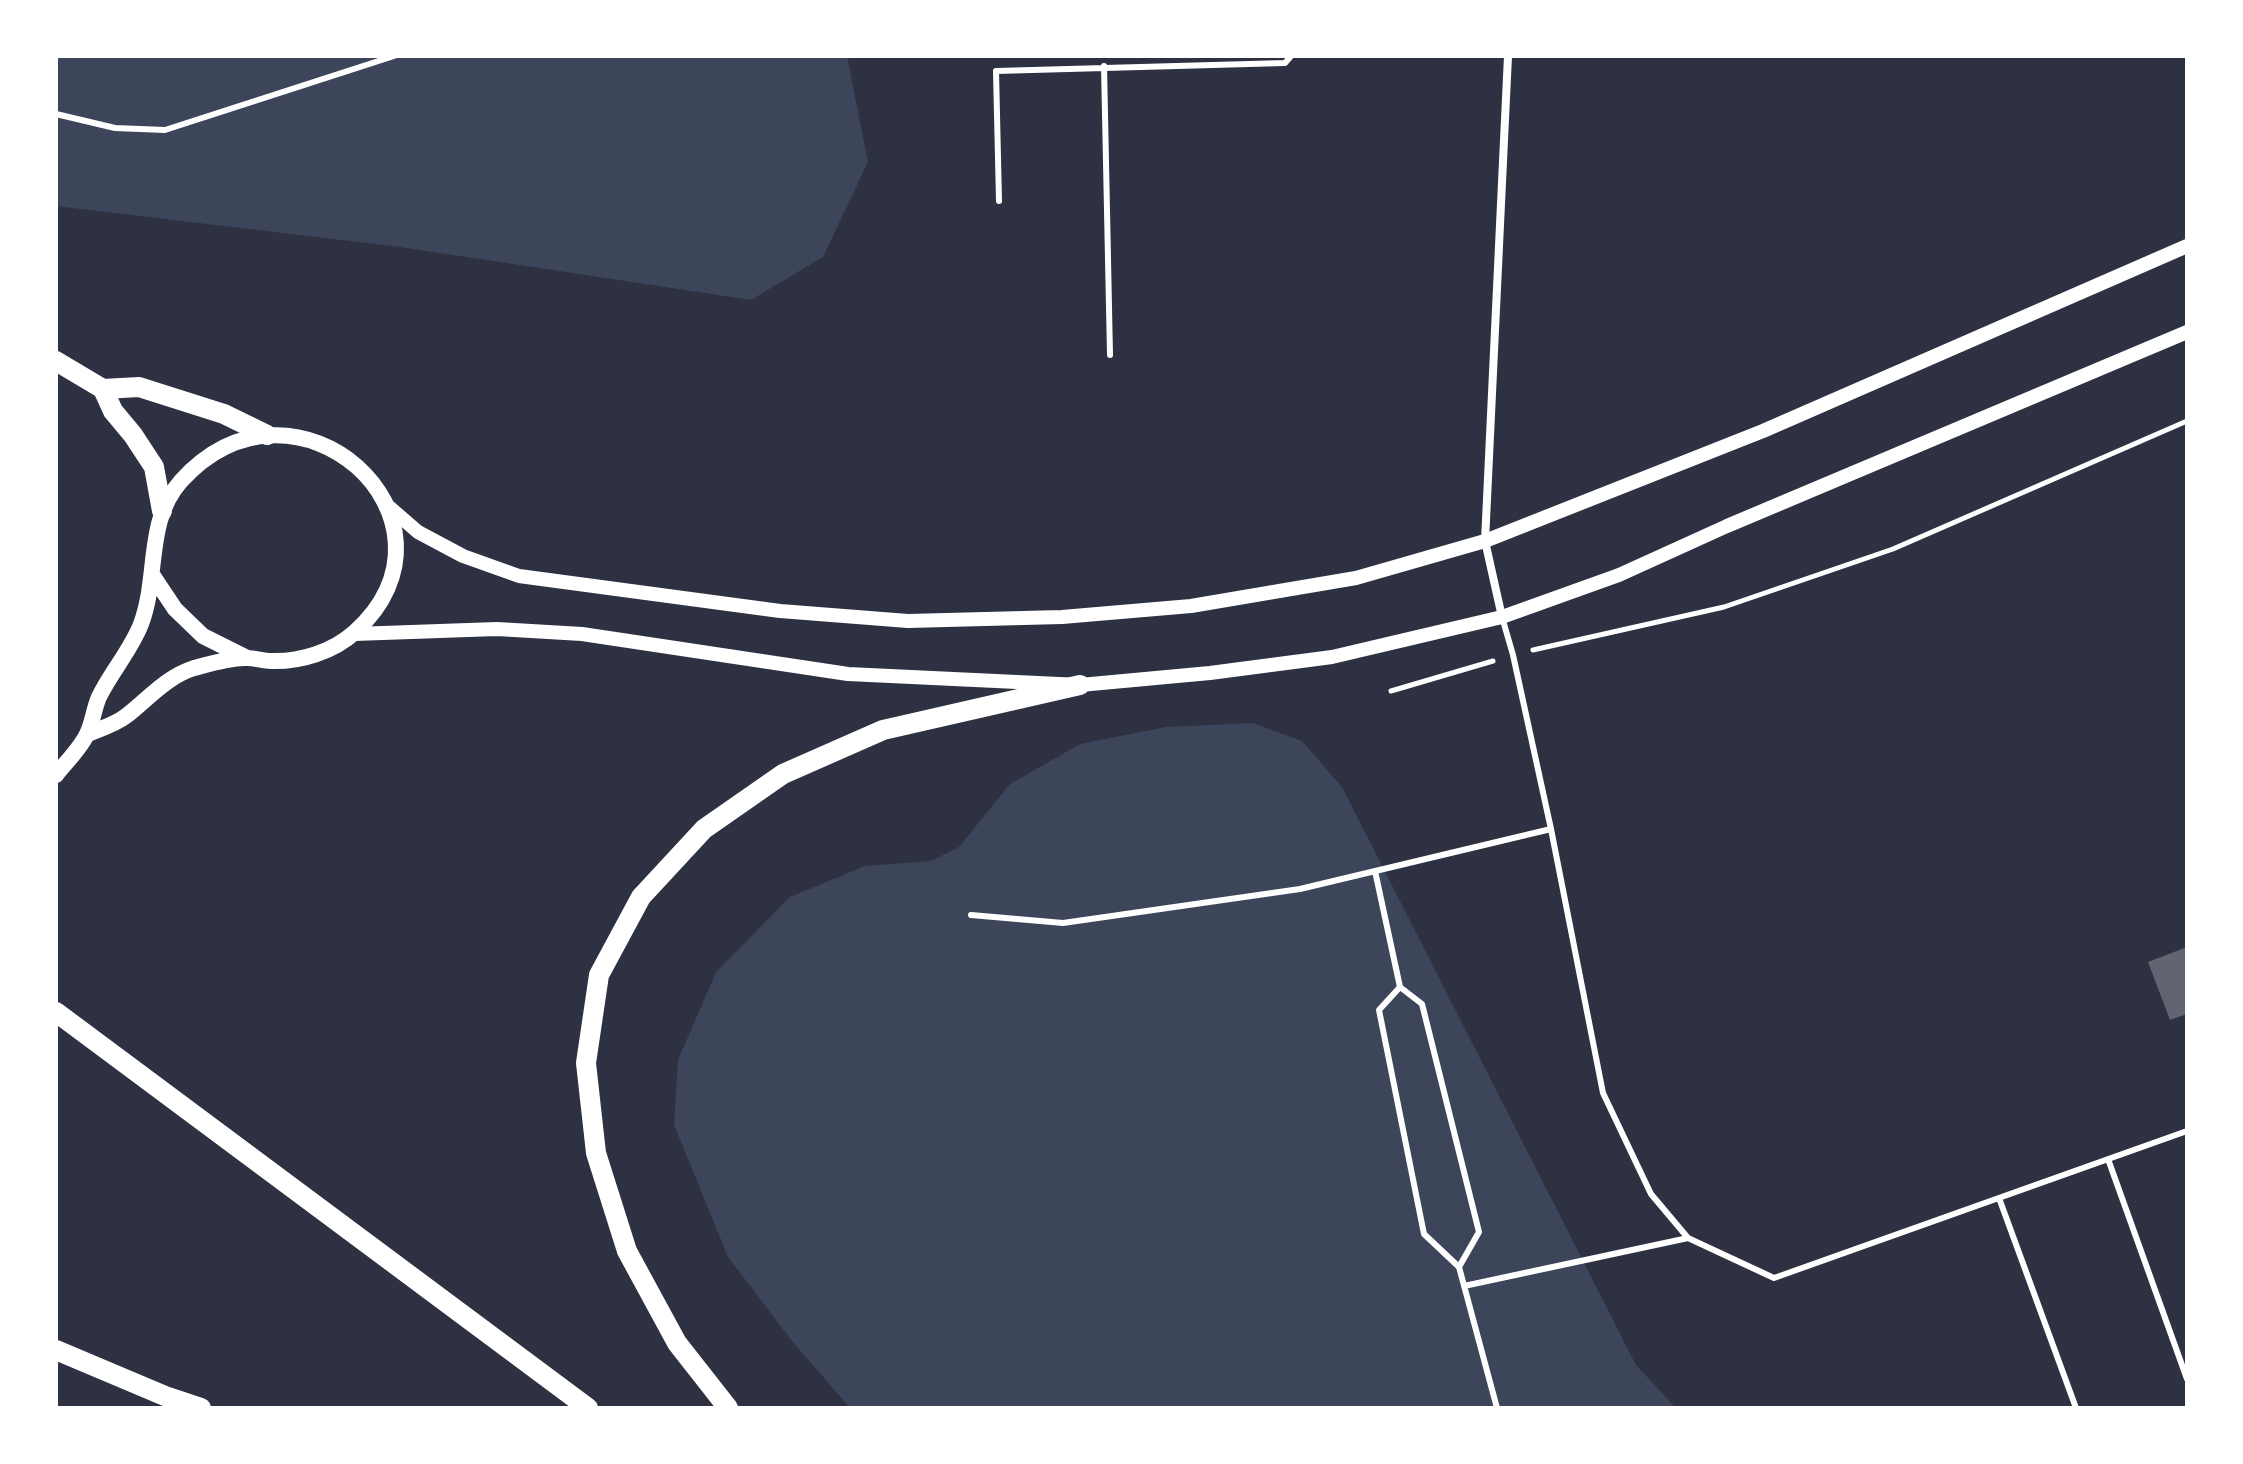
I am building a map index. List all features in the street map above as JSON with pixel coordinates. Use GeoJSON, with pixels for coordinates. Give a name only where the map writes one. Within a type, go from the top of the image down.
{"type":"FeatureCollection","features":[{"type":"Feature","properties":{"kind":"main road"},"geometry":{"type":"LineString","coordinates":[[56,361],[103,389],[139,387],[224,414],[267,435]]}},
{"type":"Feature","properties":{"kind":"main road"},"geometry":{"type":"LineString","coordinates":[[103,389],[113,411],[154,467],[162,511]]}},
{"type":"Feature","properties":{"kind":"main road"},"geometry":{"type":"LineString","coordinates":[[56,775],[88,734],[99,698],[141,625],[153,576],[154,545],[162,511],[180,482],[205,459],[232,445],[267,435],[298,436],[326,445],[349,460],[371,481],[388,506],[394,532],[395,561],[382,598],[354,634],[324,651],[298,660],[269,662],[245,657],[203,636],[175,609],[153,576]]}},
{"type":"Feature","properties":{"kind":"main road"},"geometry":{"type":"LineString","coordinates":[[88,734],[124,718],[155,689],[192,669],[245,657]]}},
{"type":"Feature","properties":{"kind":"main road"},"geometry":{"type":"LineString","coordinates":[[728,1408],[677,1343],[627,1251],[596,1153],[586,1063],[599,975],[641,897],[704,829],[783,774],[883,730],[1080,685]]}},
{"type":"Feature","properties":{"kind":"main road"},"geometry":{"type":"LineString","coordinates":[[56,1012],[588,1408]]}},
{"type":"Feature","properties":{"kind":"main road"},"geometry":{"type":"LineString","coordinates":[[56,1350],[201,1408]]}},
{"type":"Feature","properties":{"kind":"street"},"geometry":{"type":"LineString","coordinates":[[1502,617],[1485,541],[1508,56]]}},
{"type":"Feature","properties":{"kind":"street"},"geometry":{"type":"LineString","coordinates":[[388,506],[418,532],[463,556],[519,576],[780,611],[908,621],[1062,617],[1191,606],[1356,578],[1485,541],[1763,431],[2187,246]]}},
{"type":"Feature","properties":{"kind":"street"},"geometry":{"type":"LineString","coordinates":[[354,634],[483,629],[582,634],[848,674],[1080,685],[1210,673],[1332,657],[1502,617],[1619,575],[1727,526],[2187,332]]}},
{"type":"Feature","properties":{"kind":"lane"},"geometry":{"type":"LineString","coordinates":[[56,114],[115,128],[165,130],[394,56]]}},
{"type":"Feature","properties":{"kind":"lane"},"geometry":{"type":"LineString","coordinates":[[999,201],[996,71],[1285,63],[1291,56]]}},
{"type":"Feature","properties":{"kind":"lane"},"geometry":{"type":"LineString","coordinates":[[1104,66],[1110,355]]}},
{"type":"Feature","properties":{"kind":"lane"},"geometry":{"type":"LineString","coordinates":[[1502,617],[1551,829],[1603,1093],[1651,1194],[1688,1238],[1774,1278],[2187,1131]]}},
{"type":"Feature","properties":{"kind":"lane"},"geometry":{"type":"LineString","coordinates":[[971,915],[1063,923],[1300,889],[1551,829]]}},
{"type":"Feature","properties":{"kind":"lane"},"geometry":{"type":"LineString","coordinates":[[1375,871],[1400,987],[1422,1004],[1479,1232],[1459,1267]]}},
{"type":"Feature","properties":{"kind":"lane"},"geometry":{"type":"LineString","coordinates":[[1400,987],[1379,1010],[1424,1234],[1459,1267],[1497,1408]]}},
{"type":"Feature","properties":{"kind":"lane"},"geometry":{"type":"LineString","coordinates":[[2108,1159],[2187,1379]]}},
{"type":"Feature","properties":{"kind":"lane"},"geometry":{"type":"LineString","coordinates":[[1999,1198],[2076,1408]]}},
{"type":"Feature","properties":{"kind":"lane"},"geometry":{"type":"LineString","coordinates":[[1464,1286],[1688,1238]]}},
{"type":"Feature","properties":{"kind":"path"},"geometry":{"type":"LineString","coordinates":[[1391,691],[1513,655],[1724,607],[1893,549],[2187,421]]}},
{"type":"Feature","properties":{"kind":"shaded area"},"geometry":{"type":"Polygon","coordinates":[[[56,56],[847,56],[868,162],[823,257],[751,300],[400,247],[56,206],[56,56]]]}},
{"type":"Feature","properties":{"kind":"shaded area"},"geometry":{"type":"Polygon","coordinates":[[[1253,723],[1302,741],[1342,787],[1636,1365],[1676,1408],[850,1408],[792,1341],[728,1257],[674,1125],[678,1060],[716,972],[790,897],[865,866],[931,861],[959,847],[1010,784],[1080,744],[1166,727],[1253,723]]]}},
{"type":"Feature","properties":{"kind":"building"},"geometry":{"type":"Polygon","coordinates":[[[2187,947],[2187,1014],[2170,1020],[2148,962],[2187,947]]]}}]}
